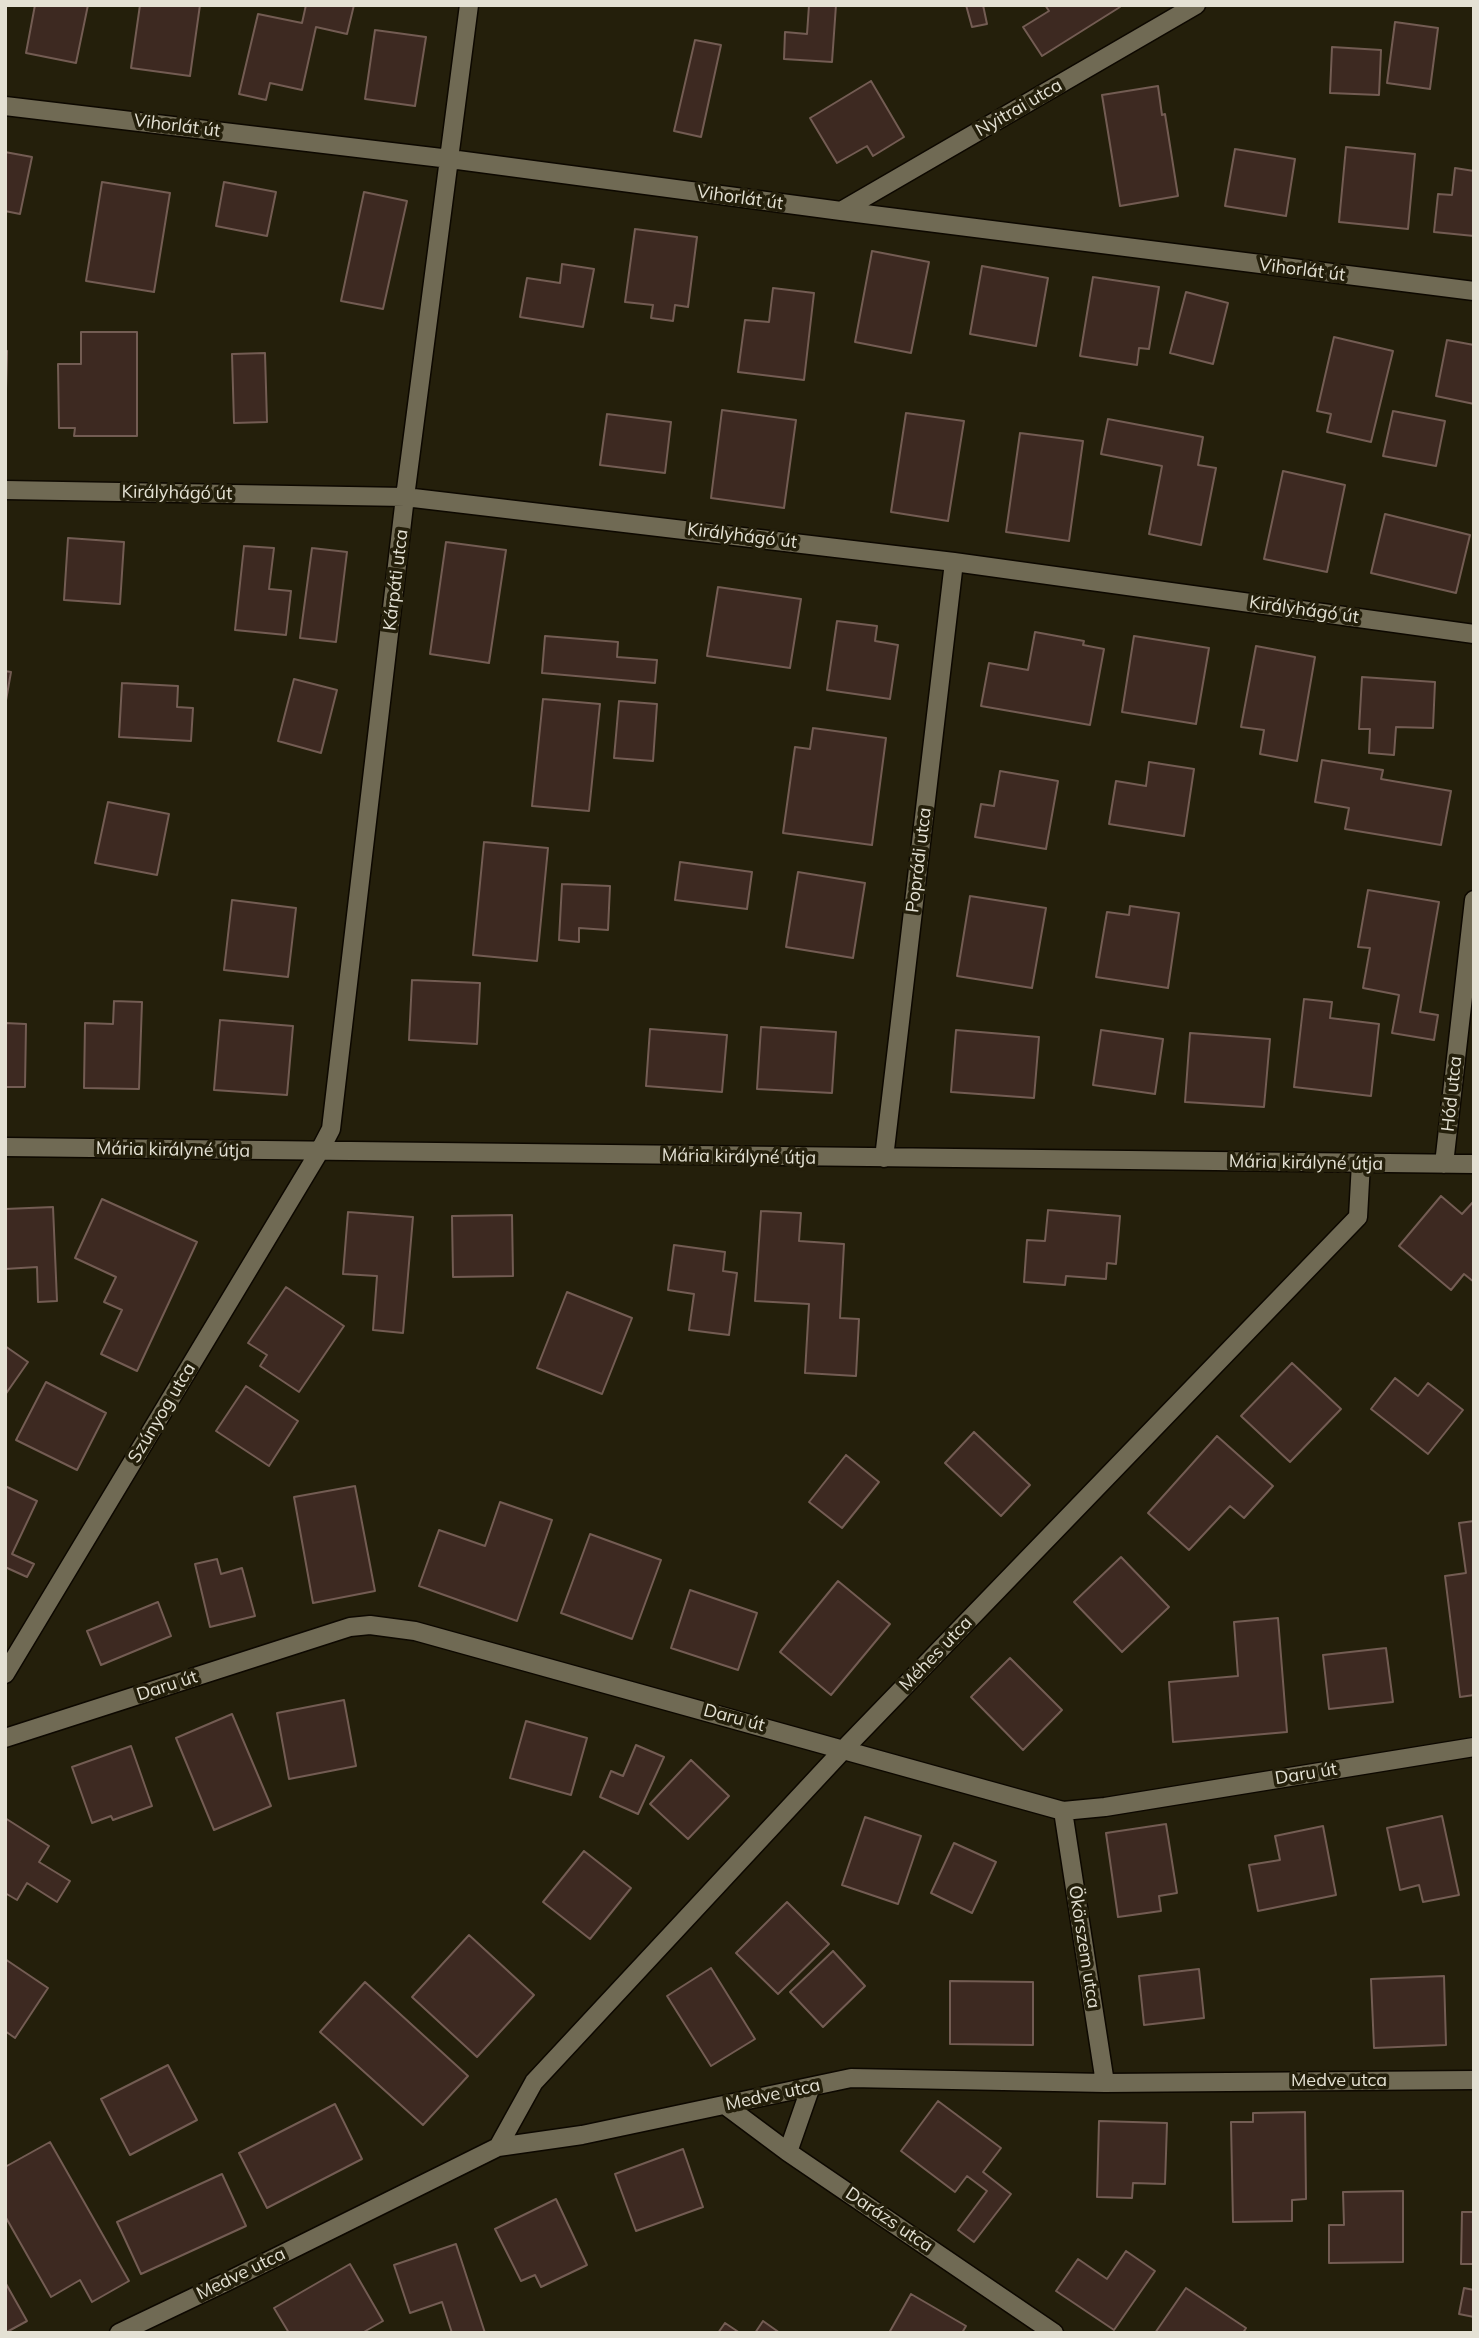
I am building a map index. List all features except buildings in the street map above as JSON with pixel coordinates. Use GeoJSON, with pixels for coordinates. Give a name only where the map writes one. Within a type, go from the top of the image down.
{"type":"FeatureCollection","features":[{"type":"Feature","properties":{"kind":"street","name":"Kárpáti utca"},"geometry":{"type":"LineString","coordinates":[[319,1152],[331,1129],[405,496],[470,5]]}},
{"type":"Feature","properties":{"kind":"street","name":"Nyitrai utca"},"geometry":{"type":"LineString","coordinates":[[841,211],[1196,5]]}},
{"type":"Feature","properties":{"kind":"street","name":"Vihorlát út"},"geometry":{"type":"LineString","coordinates":[[5,106],[450,159],[1474,291]]}},
{"type":"Feature","properties":{"kind":"street","name":"Királyhágó út"},"geometry":{"type":"LineString","coordinates":[[5,490],[405,496],[954,562],[1474,634]]}},
{"type":"Feature","properties":{"kind":"street","name":"Poprádi utca"},"geometry":{"type":"LineString","coordinates":[[884,1158],[954,562]]}},
{"type":"Feature","properties":{"kind":"street","name":"Hód utca"},"geometry":{"type":"LineString","coordinates":[[1444,1164],[1474,900]]}},
{"type":"Feature","properties":{"kind":"street","name":"Mária királyné útja"},"geometry":{"type":"LineString","coordinates":[[5,1147],[1474,1164]]}},
{"type":"Feature","properties":{"kind":"street","name":"Szúnyog utca"},"geometry":{"type":"LineString","coordinates":[[5,1674],[319,1152]]}},
{"type":"Feature","properties":{"kind":"street","name":"Méhes utca"},"geometry":{"type":"LineString","coordinates":[[498,2147],[534,2082],[844,1749],[1358,1217],[1361,1163]]}},
{"type":"Feature","properties":{"kind":"street","name":"Daru út"},"geometry":{"type":"LineString","coordinates":[[5,1738],[350,1627],[370,1626],[415,1631],[1063,1811],[1105,1807],[1474,1747]]}},
{"type":"Feature","properties":{"kind":"street","name":"Ökörszem utca"},"geometry":{"type":"LineString","coordinates":[[1063,1811],[1105,2082]]}},
{"type":"Feature","properties":{"kind":"street","name":"Medve utca"},"geometry":{"type":"LineString","coordinates":[[119,2333],[498,2147],[582,2136],[851,2078],[1105,2082],[1474,2080]]}},
{"type":"Feature","properties":{"kind":"street"},"geometry":{"type":"LineString","coordinates":[[788,2152],[810,2088]]}},
{"type":"Feature","properties":{"kind":"street","name":"Darázs utca"},"geometry":{"type":"LineString","coordinates":[[725,2105],[788,2152],[1054,2333]]}}]}
